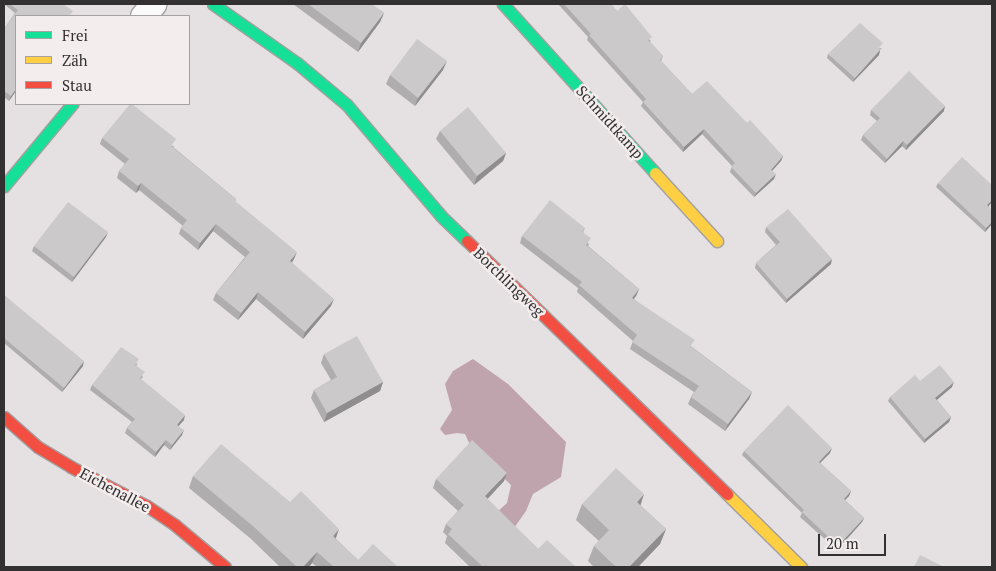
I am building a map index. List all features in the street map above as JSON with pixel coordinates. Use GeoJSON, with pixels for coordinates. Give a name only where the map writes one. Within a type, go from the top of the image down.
{"type":"FeatureCollection","features":[{"type":"Feature","properties":{"kind":"street"},"geometry":{"type":"LineString","coordinates":[[144,15],[153,4]]}},
{"type":"Feature","properties":{"kind":"street","name":"Borchlingweg"},"geometry":{"type":"LineString","coordinates":[[213,4],[230,14],[297,63],[347,105],[441,216],[801,567]]}},
{"type":"Feature","properties":{"kind":"street","name":"Schmidtkamp"},"geometry":{"type":"LineString","coordinates":[[503,4],[717,241]]}},
{"type":"Feature","properties":{"kind":"street"},"geometry":{"type":"LineString","coordinates":[[4,186],[71,105]]}},
{"type":"Feature","properties":{"kind":"street","name":"Eichenallee"},"geometry":{"type":"LineString","coordinates":[[4,417],[38,447],[154,511],[175,525],[224,567]]}},
{"type":"Feature","properties":{"kind":"shaded area"},"geometry":{"type":"Polygon","coordinates":[[[473,359],[508,384],[566,442],[561,477],[533,494],[526,511],[514,528],[495,514],[507,503],[511,485],[471,447],[465,434],[445,435],[440,429],[452,410],[445,384],[453,371],[473,359]]]}},
{"type":"Feature","properties":{"kind":"building"},"geometry":{"type":"Polygon","coordinates":[[[10,4],[63,4],[73,11],[70,15],[15,15],[15,90],[11,96],[4,91],[4,29],[18,10],[10,4]]]}},
{"type":"Feature","properties":{"kind":"building"},"geometry":{"type":"Polygon","coordinates":[[[308,4],[371,4],[384,13],[361,43],[308,4]]]}},
{"type":"Feature","properties":{"kind":"building"},"geometry":{"type":"Polygon","coordinates":[[[564,4],[611,4],[617,11],[625,4],[652,37],[648,40],[663,56],[660,60],[692,94],[707,81],[747,123],[750,120],[783,156],[771,170],[776,174],[756,193],[731,167],[735,163],[704,129],[684,147],[643,102],[646,99],[564,4]]]}},
{"type":"Feature","properties":{"kind":"building"},"geometry":{"type":"Polygon","coordinates":[[[860,23],[883,43],[879,48],[880,50],[855,78],[828,54],[860,23]]]}},
{"type":"Feature","properties":{"kind":"building"},"geometry":{"type":"Polygon","coordinates":[[[417,39],[447,61],[418,98],[390,75],[417,39]]]}},
{"type":"Feature","properties":{"kind":"building"},"geometry":{"type":"Polygon","coordinates":[[[909,71],[945,106],[907,145],[903,141],[887,159],[863,135],[880,118],[871,110],[909,71]]]}},
{"type":"Feature","properties":{"kind":"building"},"geometry":{"type":"Polygon","coordinates":[[[129,105],[133,105],[176,139],[171,146],[297,252],[290,261],[334,299],[305,332],[258,292],[241,313],[216,293],[250,252],[216,224],[200,243],[181,228],[187,220],[141,183],[138,186],[119,171],[129,159],[102,138],[129,105]]]}},
{"type":"Feature","properties":{"kind":"building"},"geometry":{"type":"Polygon","coordinates":[[[468,107],[506,153],[477,176],[440,131],[468,107]]]}},
{"type":"Feature","properties":{"kind":"building"},"geometry":{"type":"Polygon","coordinates":[[[962,157],[992,185],[992,200],[987,205],[992,210],[992,222],[986,228],[938,183],[962,157]]]}},
{"type":"Feature","properties":{"kind":"building"},"geometry":{"type":"Polygon","coordinates":[[[550,200],[585,228],[582,232],[591,238],[586,245],[639,289],[632,298],[695,340],[690,346],[752,392],[728,424],[691,397],[699,386],[632,342],[637,335],[579,285],[582,282],[522,236],[550,200]]]}},
{"type":"Feature","properties":{"kind":"building"},"geometry":{"type":"Polygon","coordinates":[[[68,202],[108,232],[74,277],[34,246],[68,202]]]}},
{"type":"Feature","properties":{"kind":"building"},"geometry":{"type":"Polygon","coordinates":[[[788,209],[832,259],[787,299],[756,263],[780,242],[766,227],[788,209]]]}},
{"type":"Feature","properties":{"kind":"building"},"geometry":{"type":"Polygon","coordinates":[[[4,295],[84,361],[64,388],[4,338],[4,295]]]}},
{"type":"Feature","properties":{"kind":"building"},"geometry":{"type":"Polygon","coordinates":[[[357,336],[383,382],[327,413],[314,390],[337,377],[324,354],[357,336]]]}},
{"type":"Feature","properties":{"kind":"building"},"geometry":{"type":"Polygon","coordinates":[[[121,347],[139,359],[135,365],[145,372],[140,378],[185,415],[177,425],[184,430],[172,445],[166,440],[156,452],[127,428],[135,419],[92,385],[121,347]]]}},
{"type":"Feature","properties":{"kind":"building"},"geometry":{"type":"Polygon","coordinates":[[[940,365],[954,382],[935,398],[951,417],[925,439],[890,397],[915,375],[920,381],[940,365]]]}},
{"type":"Feature","properties":{"kind":"building"},"geometry":{"type":"Polygon","coordinates":[[[788,405],[832,448],[819,462],[851,491],[844,499],[864,518],[838,546],[802,512],[804,510],[744,451],[788,405]]]}},
{"type":"Feature","properties":{"kind":"building"},"geometry":{"type":"Polygon","coordinates":[[[472,440],[507,473],[485,496],[538,549],[547,540],[576,567],[487,567],[485,565],[483,567],[448,534],[452,529],[446,524],[464,505],[436,479],[472,440]]]}},
{"type":"Feature","properties":{"kind":"building"},"geometry":{"type":"Polygon","coordinates":[[[221,444],[290,502],[301,491],[339,529],[333,536],[358,560],[373,544],[398,567],[334,567],[317,552],[303,567],[297,567],[254,527],[193,476],[221,444]]]}},
{"type":"Feature","properties":{"kind":"building"},"geometry":{"type":"Polygon","coordinates":[[[616,468],[644,494],[637,502],[666,529],[629,567],[616,567],[594,546],[609,530],[582,504],[616,468]]]}},
{"type":"Feature","properties":{"kind":"building"},"geometry":{"type":"Polygon","coordinates":[[[920,555],[944,567],[914,567],[920,555]]]}},
{"type":"Feature","properties":{"kind":"traffic: fast"},"geometry":{"type":"LineString","coordinates":[[213,4],[297,63],[347,105],[441,216],[467,241]]}},
{"type":"Feature","properties":{"kind":"traffic: fast"},"geometry":{"type":"LineString","coordinates":[[503,4],[655,173]]}},
{"type":"Feature","properties":{"kind":"traffic: fast"},"geometry":{"type":"LineString","coordinates":[[4,186],[71,105]]}},
{"type":"Feature","properties":{"kind":"traffic: slow"},"geometry":{"type":"LineString","coordinates":[[655,173],[717,241]]}},
{"type":"Feature","properties":{"kind":"traffic: slow"},"geometry":{"type":"LineString","coordinates":[[727,494],[801,567]]}},
{"type":"Feature","properties":{"kind":"traffic: jam"},"geometry":{"type":"LineString","coordinates":[[467,241],[727,494]]}},
{"type":"Feature","properties":{"kind":"traffic: jam"},"geometry":{"type":"LineString","coordinates":[[4,417],[38,447],[71,467],[147,506],[175,525],[225,567]]}}]}
